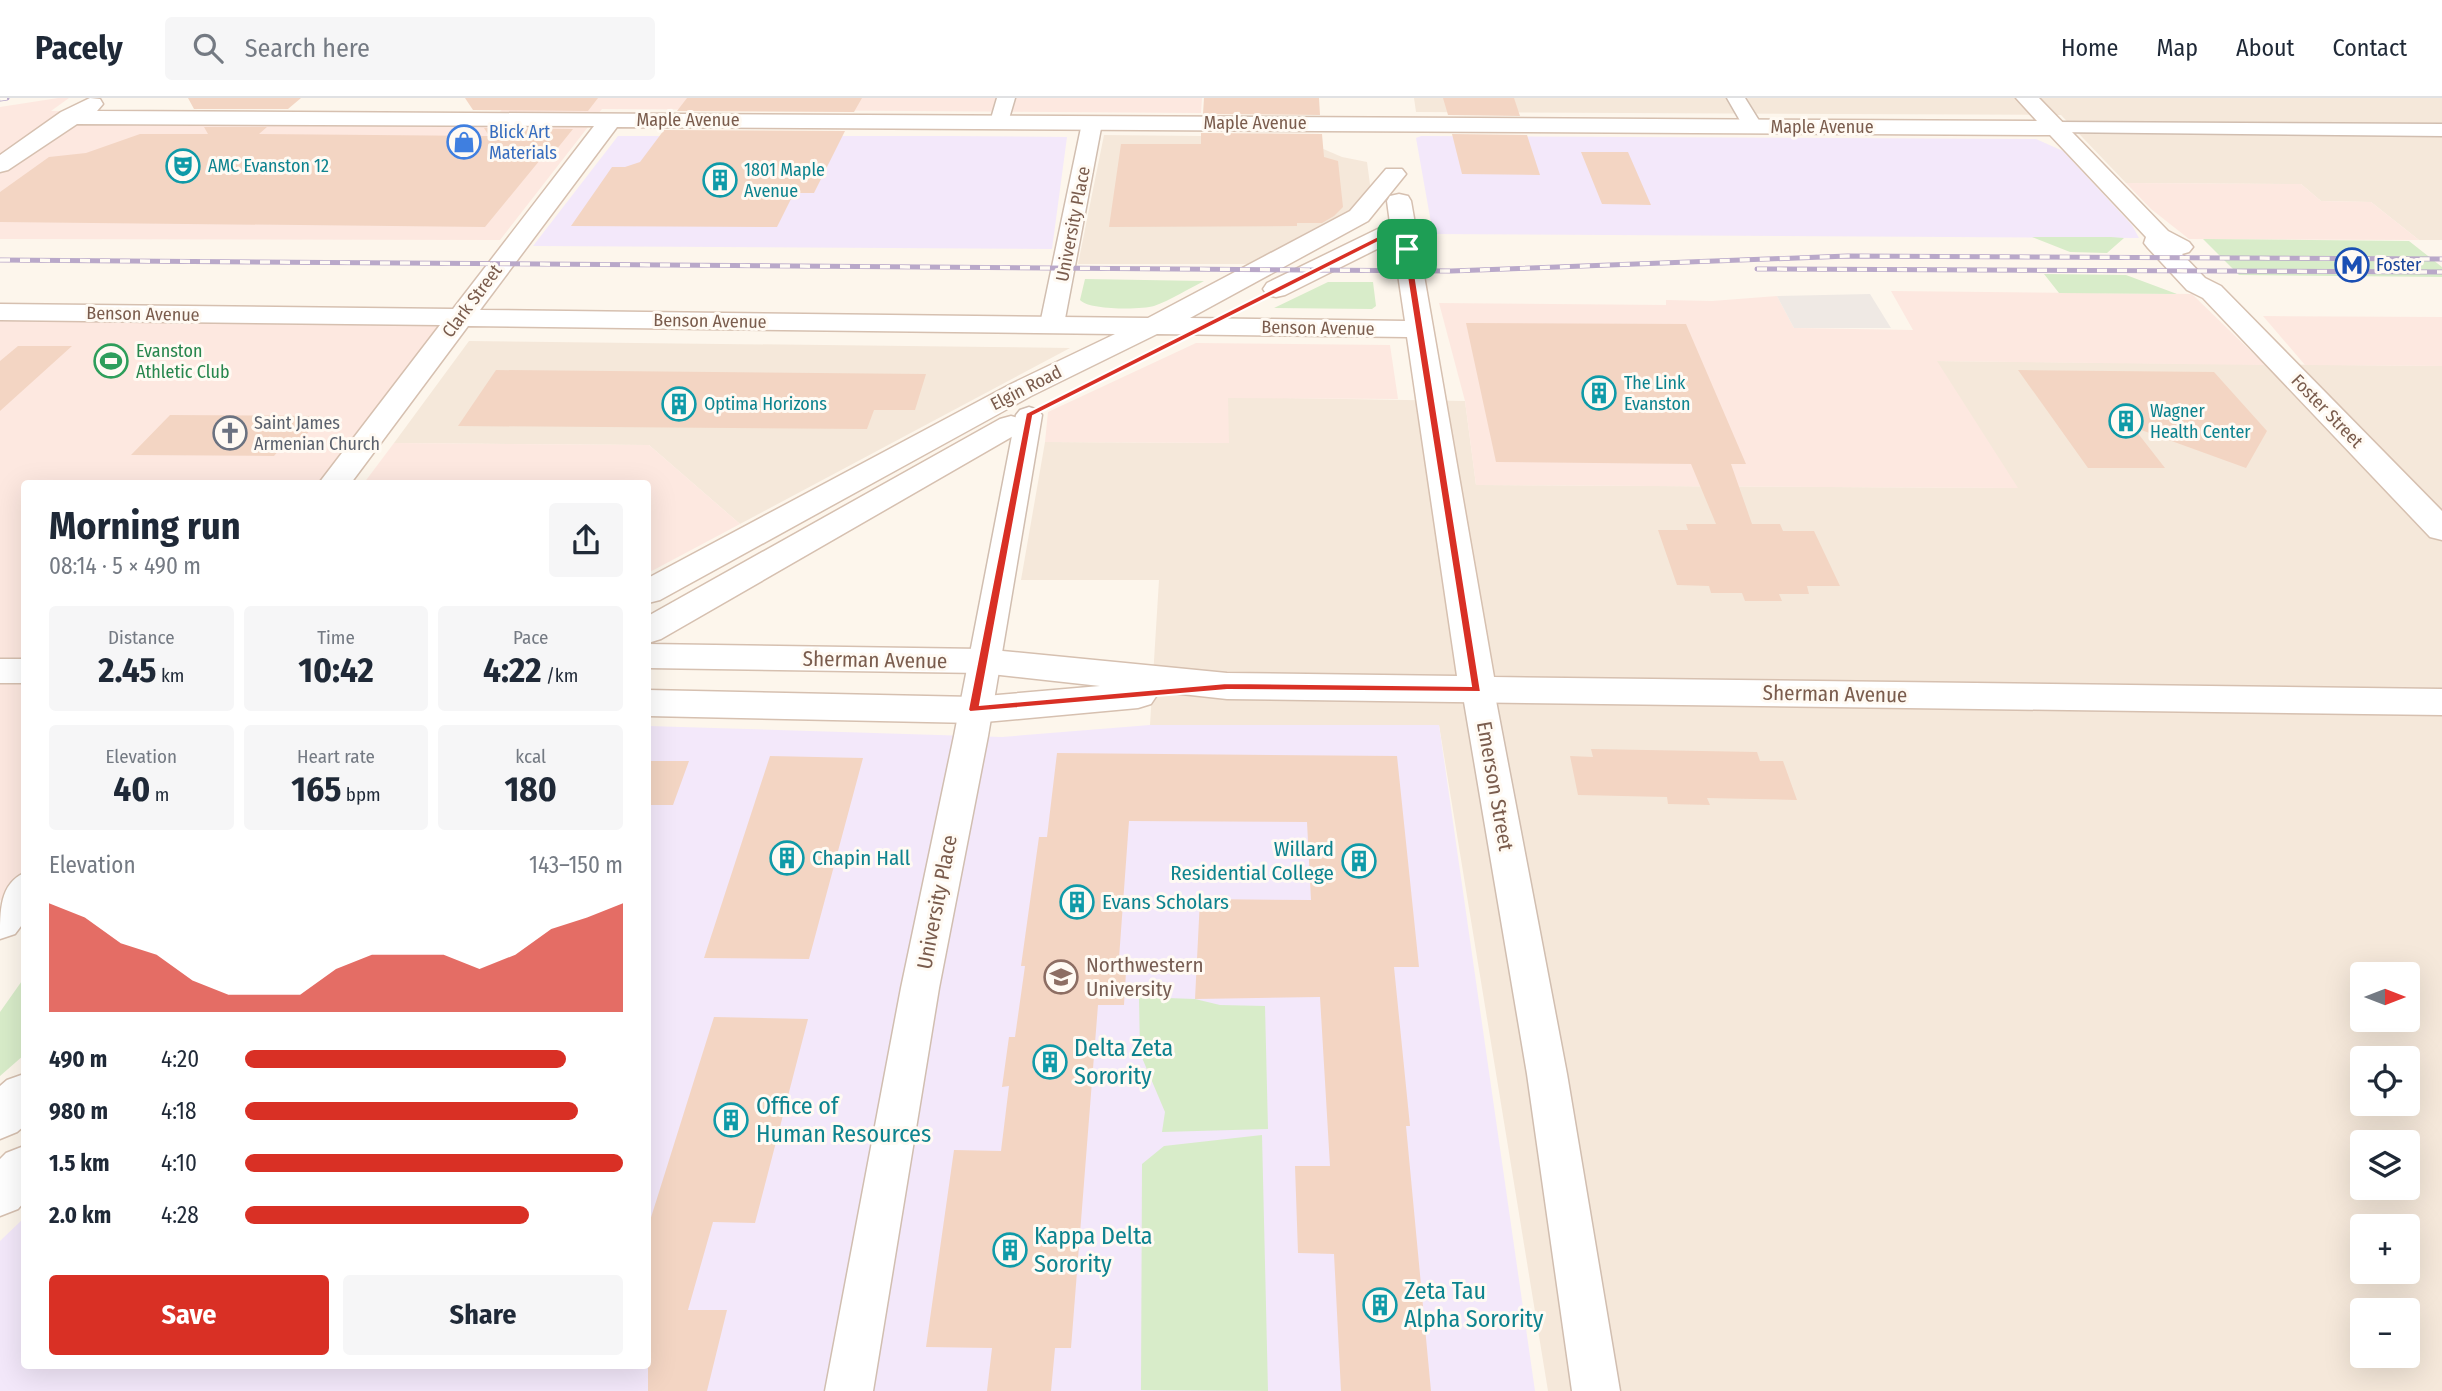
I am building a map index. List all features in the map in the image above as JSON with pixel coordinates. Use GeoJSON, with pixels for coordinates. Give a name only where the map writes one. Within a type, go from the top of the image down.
{"type":"FeatureCollection","features":[{"type":"Feature","properties":{"kind":"street"},"geometry":{"type":"LineString","coordinates":[[69,117],[83,98]]}},
{"type":"Feature","properties":{"kind":"street"},"geometry":{"type":"LineString","coordinates":[[0,165],[69,117],[102,98]]}},
{"type":"Feature","properties":{"kind":"street"},"geometry":{"type":"LineString","coordinates":[[999,122],[1006,98]]}},
{"type":"Feature","properties":{"kind":"street"},"geometry":{"type":"LineString","coordinates":[[1736,98],[1753,127]]}},
{"type":"Feature","properties":{"kind":"street","name":"Foster Street"},"geometry":{"type":"LineString","coordinates":[[2028,98],[2159,236],[2157,243],[2196,284],[2212,292],[2442,530]]}},
{"type":"Feature","properties":{"kind":"street","name":"Maple Avenue"},"geometry":{"type":"LineString","coordinates":[[69,117],[1092,123],[1385,115],[1753,127],[2442,130]]}},
{"type":"Feature","properties":{"kind":"street","name":"Emerson Street"},"geometry":{"type":"LineString","coordinates":[[1385,115],[1478,690],[1547,1074],[1596,1391]]}},
{"type":"Feature","properties":{"kind":"street","name":"Clark Street"},"geometry":{"type":"LineString","coordinates":[[337,480],[611,120]]}},
{"type":"Feature","properties":{"kind":"street","name":"University Place"},"geometry":{"type":"LineString","coordinates":[[1052,324],[1092,123]]}},
{"type":"Feature","properties":{"kind":"street","name":"Elgin Road"},"geometry":{"type":"LineString","coordinates":[[651,590],[1009,396],[1187,309],[1360,216],[1394,174]]}},
{"type":"Feature","properties":{"kind":"street","name":"Elgin Road"},"geometry":{"type":"LineString","coordinates":[[651,629],[1029,415],[1403,226]]}},
{"type":"Feature","properties":{"kind":"street","name":"Benson Avenue"},"geometry":{"type":"LineString","coordinates":[[0,312],[1419,329]]}},
{"type":"Feature","properties":{"kind":"street","name":"University Place"},"geometry":{"type":"LineString","coordinates":[[849,1391],[920,988],[1029,415]]}},
{"type":"Feature","properties":{"kind":"street","name":"Sherman Avenue"},"geometry":{"type":"LineString","coordinates":[[651,656],[982,661],[1227,687],[2442,702]]}},
{"type":"Feature","properties":{"kind":"street"},"geometry":{"type":"LineString","coordinates":[[0,671],[21,671]]}},
{"type":"Feature","properties":{"kind":"street","name":"Sherman Avenue"},"geometry":{"type":"LineString","coordinates":[[651,703],[974,710],[1227,687]]}},
{"type":"Feature","properties":{"kind":"street"},"geometry":{"type":"LineString","coordinates":[[0,922],[21,894]]}},
{"type":"Feature","properties":{"kind":"street"},"geometry":{"type":"LineString","coordinates":[[0,1117],[21,1098]]}},
{"type":"Feature","properties":{"kind":"street"},"geometry":{"type":"LineString","coordinates":[[0,1192],[21,1173]]}},
{"type":"Feature","properties":{"kind":"shaded area"},"geometry":{"type":"Polygon","coordinates":[[[69,98],[51,111],[496,116],[513,98],[1202,98],[1201,113],[602,109],[500,240],[0,239],[0,107],[69,98]]]}},
{"type":"Feature","properties":{"kind":"shaded area"},"geometry":{"type":"Polygon","coordinates":[[[1414,98],[2442,98],[2442,240],[2419,240],[2371,202],[2321,201],[2301,184],[2126,183],[2061,115],[1416,112],[1414,98]]]}},
{"type":"Feature","properties":{"kind":"shaded area"},"geometry":{"type":"Polygon","coordinates":[[[1104,135],[1309,137],[1321,148],[1342,157],[1367,162],[1371,192],[1364,204],[1257,264],[1078,264],[1104,135]]]}},
{"type":"Feature","properties":{"kind":"shaded area"},"geometry":{"type":"Polygon","coordinates":[[[618,136],[1067,137],[1052,249],[533,246],[618,136]]]}},
{"type":"Feature","properties":{"kind":"shaded area"},"geometry":{"type":"Polygon","coordinates":[[[1416,138],[2036,139],[2063,151],[2132,225],[2139,238],[1433,234],[1416,138]]]}},
{"type":"Feature","properties":{"kind":"shaded area"},"geometry":{"type":"Polygon","coordinates":[[[2126,183],[2301,184],[2321,201],[2371,202],[2419,240],[2189,239],[2151,209],[2126,183]]]}},
{"type":"Feature","properties":{"kind":"shaded area"},"geometry":{"type":"Polygon","coordinates":[[[1891,291],[2192,294],[2265,365],[1937,361],[2018,488],[1476,485],[1465,401],[1439,303],[1666,305],[1666,300],[1712,301],[1777,296],[1794,328],[1913,330],[1891,291]]]}},
{"type":"Feature","properties":{"kind":"shaded area"},"geometry":{"type":"Polygon","coordinates":[[[1870,294],[1891,328],[1794,328],[1777,296],[1870,294]]]}},
{"type":"Feature","properties":{"kind":"shaded area"},"geometry":{"type":"Polygon","coordinates":[[[2263,316],[2442,317],[2442,366],[2305,365],[2263,316]]]}},
{"type":"Feature","properties":{"kind":"shaded area"},"geometry":{"type":"Polygon","coordinates":[[[0,320],[445,324],[326,480],[21,480],[21,873],[0,901],[0,320]]]}},
{"type":"Feature","properties":{"kind":"shaded area"},"geometry":{"type":"Polygon","coordinates":[[[469,341],[1070,348],[740,524],[649,445],[394,443],[469,341]]]}},
{"type":"Feature","properties":{"kind":"shaded area"},"geometry":{"type":"Polygon","coordinates":[[[1196,343],[1390,345],[1398,399],[1228,398],[1229,443],[1045,442],[1048,412],[1196,343]]]}},
{"type":"Feature","properties":{"kind":"shaded area"},"geometry":{"type":"Polygon","coordinates":[[[1932,361],[2442,366],[2442,1391],[1548,1391],[1439,725],[1150,725],[1159,580],[1021,580],[1045,442],[1228,443],[1227,397],[1465,401],[1476,485],[2017,488],[1932,361]]]}},
{"type":"Feature","properties":{"kind":"shaded area"},"geometry":{"type":"Polygon","coordinates":[[[394,443],[649,445],[740,524],[651,571],[651,480],[366,480],[394,443]]]}},
{"type":"Feature","properties":{"kind":"shaded area","name":"Northwestern University"},"geometry":{"type":"Polygon","coordinates":[[[1150,725],[1439,725],[1535,1391],[0,1391],[0,1241],[21,1221],[21,1369],[651,1369],[651,726],[1002,737],[1150,725]]]}},
{"type":"Feature","properties":{"kind":"green space"},"geometry":{"type":"Polygon","coordinates":[[[2032,237],[2124,238],[2107,253],[2070,252],[2032,237]]]}},
{"type":"Feature","properties":{"kind":"green space"},"geometry":{"type":"Polygon","coordinates":[[[2203,239],[2409,241],[2442,267],[2442,277],[2239,275],[2203,239]]]}},
{"type":"Feature","properties":{"kind":"green space"},"geometry":{"type":"Polygon","coordinates":[[[2044,274],[2126,275],[2177,294],[2059,293],[2044,274]]]}},
{"type":"Feature","properties":{"kind":"green space"},"geometry":{"type":"Polygon","coordinates":[[[1085,279],[1204,281],[1154,306],[1127,308],[1093,306],[1080,300],[1085,279]]]}},
{"type":"Feature","properties":{"kind":"green space"},"geometry":{"type":"Polygon","coordinates":[[[1328,282],[1373,282],[1376,306],[1372,309],[1274,308],[1328,282]]]}},
{"type":"Feature","properties":{"kind":"green space"},"geometry":{"type":"Polygon","coordinates":[[[21,982],[21,1058],[0,1076],[0,1012],[21,982]]]}},
{"type":"Feature","properties":{"kind":"green space"},"geometry":{"type":"Polygon","coordinates":[[[1139,997],[1195,999],[1220,1005],[1265,1006],[1268,1129],[1162,1132],[1165,1112],[1140,1053],[1139,997]]]}},
{"type":"Feature","properties":{"kind":"green space"},"geometry":{"type":"Polygon","coordinates":[[[1262,1135],[1268,1391],[1141,1390],[1142,1164],[1164,1146],[1262,1135]]]}},
{"type":"Feature","properties":{"kind":"building"},"geometry":{"type":"Polygon","coordinates":[[[188,98],[301,98],[288,109],[194,109],[188,98]]]}},
{"type":"Feature","properties":{"kind":"building"},"geometry":{"type":"Polygon","coordinates":[[[465,98],[598,98],[588,111],[473,110],[465,98]]]}},
{"type":"Feature","properties":{"kind":"building"},"geometry":{"type":"Polygon","coordinates":[[[687,98],[862,98],[854,112],[677,111],[687,98]]]}},
{"type":"Feature","properties":{"kind":"building"},"geometry":{"type":"Polygon","coordinates":[[[1204,98],[1319,98],[1320,115],[1203,114],[1204,98]]]}},
{"type":"Feature","properties":{"kind":"building"},"geometry":{"type":"Polygon","coordinates":[[[1443,98],[1514,98],[1520,116],[1448,115],[1443,98]]]}},
{"type":"Feature","properties":{"kind":"building"},"geometry":{"type":"Polygon","coordinates":[[[204,127],[267,127],[259,134],[489,136],[484,128],[573,129],[548,160],[540,160],[485,227],[0,222],[0,192],[49,157],[86,153],[140,134],[208,134],[204,127]]]}},
{"type":"Feature","properties":{"kind":"building","name":"1801 Maple Avenue"},"geometry":{"type":"Polygon","coordinates":[[[664,130],[845,131],[814,193],[794,193],[777,227],[571,226],[612,167],[625,167],[640,162],[664,130]]]}},
{"type":"Feature","properties":{"kind":"building"},"geometry":{"type":"Polygon","coordinates":[[[1201,133],[1322,134],[1324,157],[1338,161],[1343,207],[1322,223],[1297,223],[1297,226],[1109,227],[1121,144],[1201,144],[1201,133]]]}},
{"type":"Feature","properties":{"kind":"building"},"geometry":{"type":"Polygon","coordinates":[[[1452,134],[1527,135],[1540,175],[1462,174],[1452,134]]]}},
{"type":"Feature","properties":{"kind":"building"},"geometry":{"type":"Polygon","coordinates":[[[1581,152],[1628,152],[1651,205],[1602,204],[1581,152]]]}},
{"type":"Feature","properties":{"kind":"building","name":"The Link Evanston"},"geometry":{"type":"Polygon","coordinates":[[[1466,323],[1686,324],[1746,464],[1731,464],[1752,524],[1780,524],[1783,531],[1814,531],[1840,586],[1807,586],[1809,594],[1779,594],[1782,601],[1745,601],[1742,593],[1711,593],[1709,586],[1677,585],[1658,530],[1688,530],[1686,524],[1716,524],[1691,464],[1496,462],[1466,323]]]}},
{"type":"Feature","properties":{"kind":"building"},"geometry":{"type":"Polygon","coordinates":[[[18,346],[72,346],[0,411],[0,361],[18,346]]]}},
{"type":"Feature","properties":{"kind":"building","name":"Optima Horizons"},"geometry":{"type":"Polygon","coordinates":[[[496,370],[926,374],[915,410],[874,410],[867,429],[458,426],[496,370]]]}},
{"type":"Feature","properties":{"kind":"building","name":"Wagner Health Center"},"geometry":{"type":"Polygon","coordinates":[[[2018,370],[2214,372],[2267,431],[2246,468],[2133,427],[2165,468],[2088,468],[2018,370]]]}},
{"type":"Feature","properties":{"kind":"building","name":"Saint James Armenian Church"},"geometry":{"type":"Polygon","coordinates":[[[170,415],[322,416],[293,450],[279,450],[274,456],[131,455],[170,415]]]}},
{"type":"Feature","properties":{"kind":"building"},"geometry":{"type":"Polygon","coordinates":[[[1591,749],[1757,752],[1760,761],[1783,761],[1797,800],[1707,798],[1710,805],[1668,804],[1667,797],[1578,795],[1570,756],[1593,757],[1591,749]]]}},
{"type":"Feature","properties":{"kind":"building"},"geometry":{"type":"Polygon","coordinates":[[[1057,753],[1397,756],[1419,967],[1394,967],[1410,1126],[1406,1126],[1431,1391],[1341,1391],[1334,1254],[1298,1253],[1295,1166],[1330,1166],[1320,997],[1195,999],[1200,899],[1311,900],[1307,822],[1129,821],[1118,972],[1126,972],[1124,1005],[1098,1005],[1071,1348],[1055,1348],[1051,1391],[987,1391],[992,1348],[926,1347],[954,1150],[1001,1151],[1009,1086],[1002,1087],[1009,1037],[1015,1037],[1025,966],[1021,966],[1039,837],[1047,837],[1057,753]]]}},
{"type":"Feature","properties":{"kind":"building","name":"Chapin Hall"},"geometry":{"type":"Polygon","coordinates":[[[770,756],[863,758],[809,959],[704,958],[770,756]]]}},
{"type":"Feature","properties":{"kind":"building"},"geometry":{"type":"Polygon","coordinates":[[[651,761],[689,761],[673,805],[651,805],[651,761]]]}},
{"type":"Feature","properties":{"kind":"building","name":"Office of Human Resources"},"geometry":{"type":"Polygon","coordinates":[[[714,1017],[808,1019],[755,1223],[713,1222],[688,1310],[727,1310],[707,1391],[648,1391],[648,1369],[651,1369],[651,1217],[714,1017]]]}},
{"type":"Feature","properties":{"kind":"railway"},"geometry":{"type":"LineString","coordinates":[[0,99],[7,98]]}},
{"type":"Feature","properties":{"kind":"railway"},"geometry":{"type":"LineString","coordinates":[[0,260],[1451,271],[1848,256],[2442,259]]}},
{"type":"Feature","properties":{"kind":"railway"},"geometry":{"type":"LineString","coordinates":[[1757,269],[2442,272]]}},
{"type":"Feature","properties":{"kind":"place","name":"Blick Art Materials"},"geometry":{"type":"Point","coordinates":[464,142]}},
{"type":"Feature","properties":{"kind":"place","name":"AMC Evanston 12"},"geometry":{"type":"Point","coordinates":[183,166]}},
{"type":"Feature","properties":{"kind":"place","name":"1801 Maple Avenue"},"geometry":{"type":"Point","coordinates":[720,180]}},
{"type":"Feature","properties":{"kind":"place","name":"Foster"},"geometry":{"type":"Point","coordinates":[2352,265]}},
{"type":"Feature","properties":{"kind":"place","name":"Evanston Athletic Club"},"geometry":{"type":"Point","coordinates":[111,361]}},
{"type":"Feature","properties":{"kind":"place","name":"The Link Evanston"},"geometry":{"type":"Point","coordinates":[1599,393]}},
{"type":"Feature","properties":{"kind":"place","name":"Optima Horizons"},"geometry":{"type":"Point","coordinates":[679,404]}},
{"type":"Feature","properties":{"kind":"place","name":"Wagner Health Center"},"geometry":{"type":"Point","coordinates":[2126,421]}},
{"type":"Feature","properties":{"kind":"place","name":"Saint James Armenian Church"},"geometry":{"type":"Point","coordinates":[230,433]}},
{"type":"Feature","properties":{"kind":"place","name":"Chapin Hall"},"geometry":{"type":"Point","coordinates":[787,858]}},
{"type":"Feature","properties":{"kind":"place","name":"Willard Residential College"},"geometry":{"type":"Point","coordinates":[1359,861]}},
{"type":"Feature","properties":{"kind":"place","name":"Evans Scholars"},"geometry":{"type":"Point","coordinates":[1077,902]}},
{"type":"Feature","properties":{"kind":"place","name":"Northwestern University"},"geometry":{"type":"Point","coordinates":[1061,977]}},
{"type":"Feature","properties":{"kind":"place","name":"Delta Zeta Sorority"},"geometry":{"type":"Point","coordinates":[1050,1062]}},
{"type":"Feature","properties":{"kind":"place","name":"Office of Human Resources"},"geometry":{"type":"Point","coordinates":[731,1120]}},
{"type":"Feature","properties":{"kind":"place","name":"Kappa Delta Sorority"},"geometry":{"type":"Point","coordinates":[1010,1250]}},
{"type":"Feature","properties":{"kind":"place","name":"Zeta Tau Alpha Sorority"},"geometry":{"type":"Point","coordinates":[1380,1305]}},
{"type":"Feature","properties":{"kind":"route"},"geometry":{"type":"LineString","coordinates":[[1403,226],[1407,249],[1478,690],[1227,687],[974,710],[1029,415],[1403,226]]}}]}
